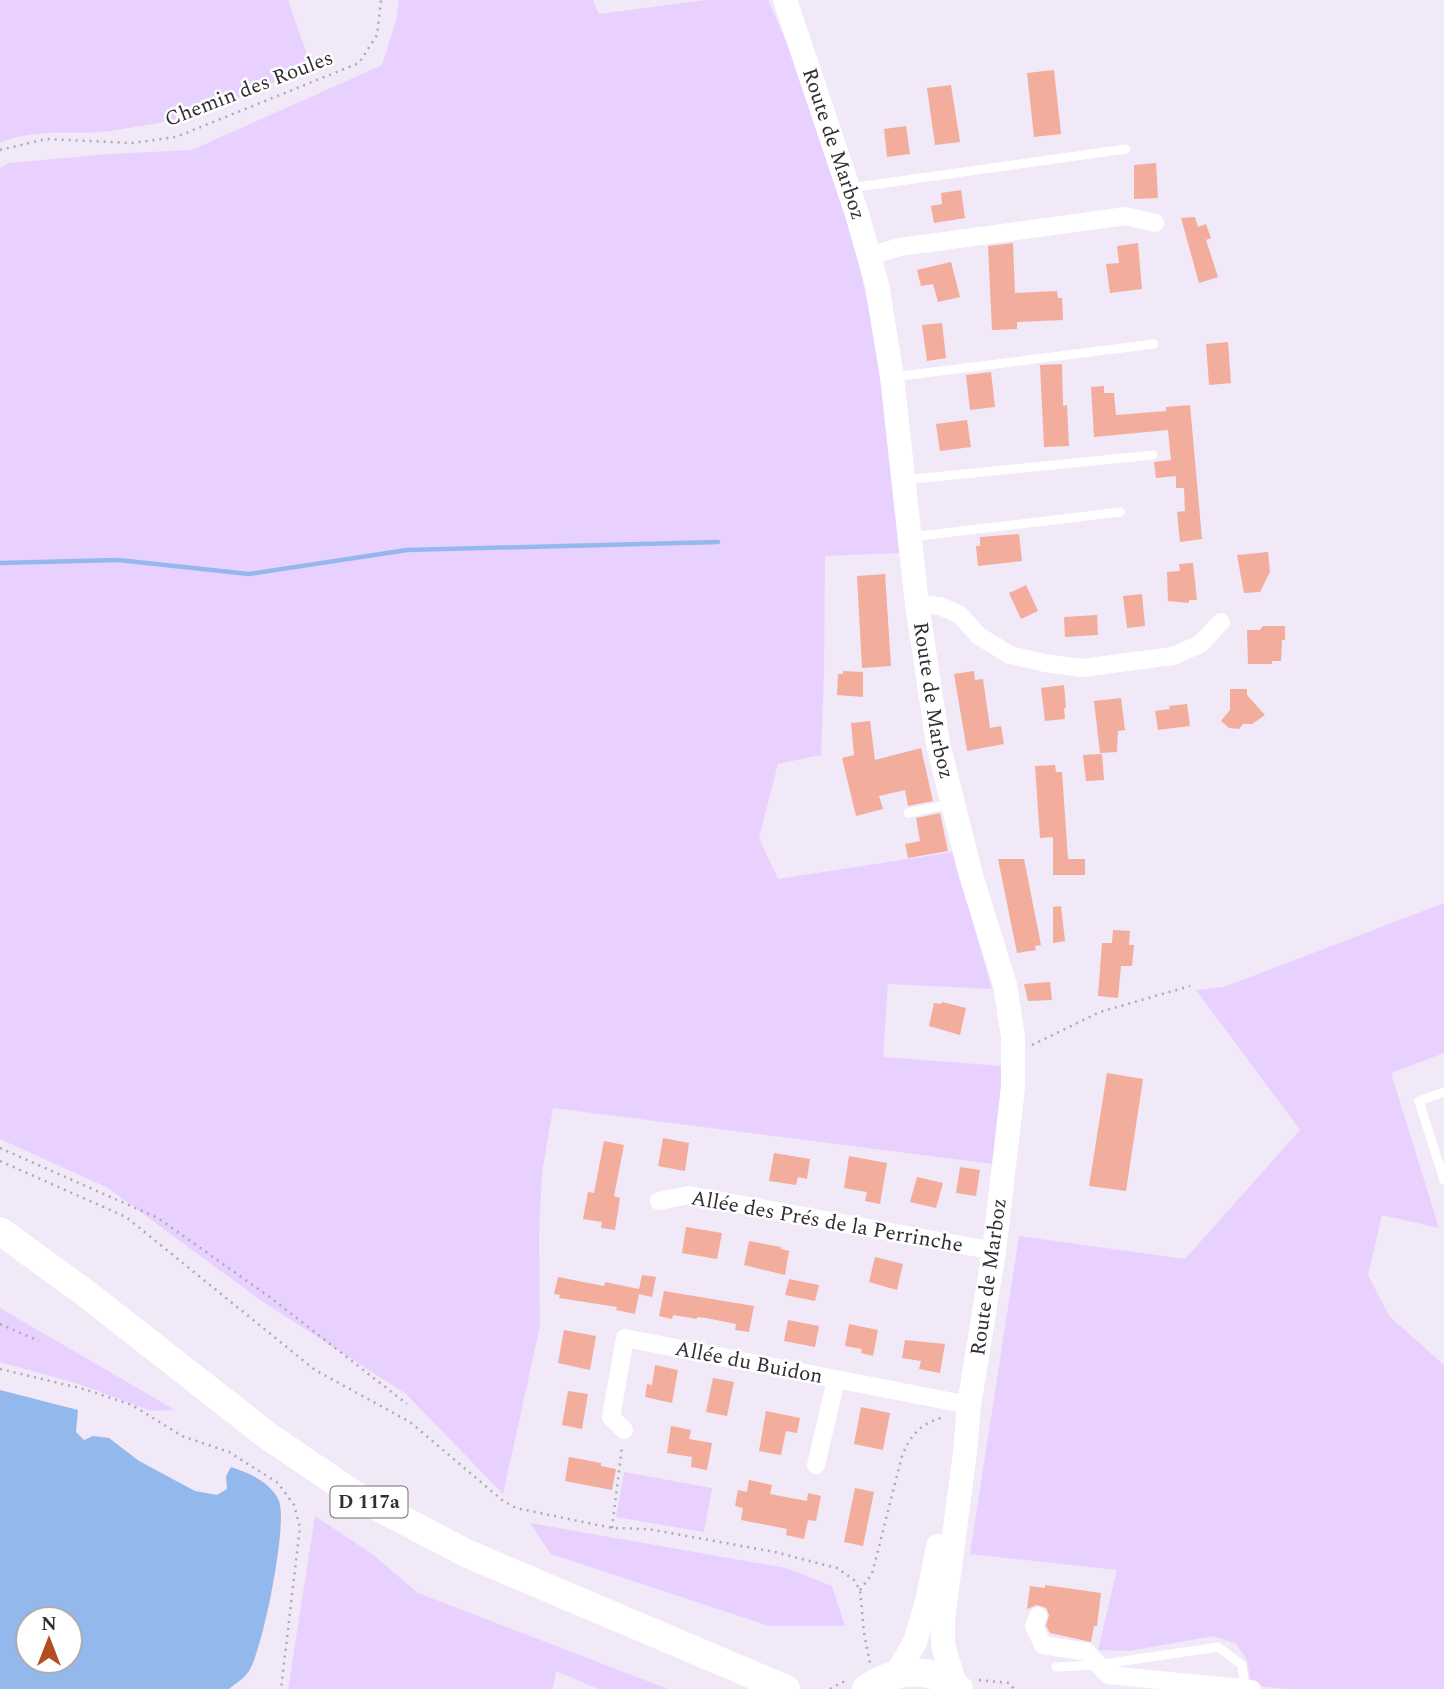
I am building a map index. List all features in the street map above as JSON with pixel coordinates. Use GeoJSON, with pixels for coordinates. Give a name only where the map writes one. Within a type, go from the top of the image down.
{"type":"FeatureCollection","features":[{"type":"Feature","properties":{"kind":"main road","name":"Route de Marboz"},"geometry":{"type":"LineString","coordinates":[[785,0],[849,188],[879,298],[892,377],[917,604],[939,744],[951,804],[1005,985],[1014,1054],[1013,1088],[995,1251],[928,1598],[915,1642],[878,1677]]}},
{"type":"Feature","properties":{"kind":"main road","name":"D 117a"},"geometry":{"type":"LineString","coordinates":[[0,1231],[84,1292],[268,1436],[355,1495],[468,1554],[786,1689]]}},
{"type":"Feature","properties":{"kind":"main road","name":"Route de Marboz"},"geometry":{"type":"LineString","coordinates":[[964,1404],[964,1465],[943,1620],[943,1645],[964,1685]]}},
{"type":"Feature","properties":{"kind":"main road"},"geometry":{"type":"LineString","coordinates":[[878,1677],[917,1672],[964,1685]]}},
{"type":"Feature","properties":{"kind":"street"},"geometry":{"type":"LineString","coordinates":[[869,256],[900,247],[1126,216],[1155,223]]}},
{"type":"Feature","properties":{"kind":"street"},"geometry":{"type":"LineString","coordinates":[[917,604],[940,606],[960,615],[979,636],[1010,655],[1082,668],[1173,656],[1200,644],[1221,622]]}},
{"type":"Feature","properties":{"kind":"street","name":"Allée des Prés de la Perrinche"},"geometry":{"type":"LineString","coordinates":[[659,1201],[689,1195],[995,1251]]}},
{"type":"Feature","properties":{"kind":"street","name":"Allée du Buidon"},"geometry":{"type":"LineString","coordinates":[[624,1430],[611,1417],[625,1338],[964,1404]]}},
{"type":"Feature","properties":{"kind":"street"},"geometry":{"type":"LineString","coordinates":[[816,1465],[836,1380]]}},
{"type":"Feature","properties":{"kind":"street"},"geometry":{"type":"LineString","coordinates":[[1038,1616],[1034,1626],[1044,1645],[1087,1652],[1108,1675],[1248,1689]]}},
{"type":"Feature","properties":{"kind":"lane"},"geometry":{"type":"LineString","coordinates":[[849,188],[1126,149]]}},
{"type":"Feature","properties":{"kind":"lane"},"geometry":{"type":"LineString","coordinates":[[892,377],[1154,344]]}},
{"type":"Feature","properties":{"kind":"lane"},"geometry":{"type":"LineString","coordinates":[[903,480],[1153,454]]}},
{"type":"Feature","properties":{"kind":"lane"},"geometry":{"type":"LineString","coordinates":[[909,537],[1121,512]]}},
{"type":"Feature","properties":{"kind":"lane"},"geometry":{"type":"LineString","coordinates":[[908,813],[951,804]]}},
{"type":"Feature","properties":{"kind":"lane"},"geometry":{"type":"LineString","coordinates":[[1444,1092],[1419,1101],[1444,1180]]}},
{"type":"Feature","properties":{"kind":"lane"},"geometry":{"type":"LineString","coordinates":[[1056,1667],[1097,1665],[1218,1647],[1242,1665],[1248,1689]]}},
{"type":"Feature","properties":{"kind":"path","name":"Chemin des Roules"},"geometry":{"type":"LineString","coordinates":[[0,150],[46,139],[132,144],[176,137],[359,63],[377,35],[381,0]]}},
{"type":"Feature","properties":{"kind":"path"},"geometry":{"type":"LineString","coordinates":[[1014,1054],[1100,1012],[1191,986]]}},
{"type":"Feature","properties":{"kind":"path"},"geometry":{"type":"LineString","coordinates":[[0,1148],[158,1218],[271,1298],[407,1404]]}},
{"type":"Feature","properties":{"kind":"path"},"geometry":{"type":"LineString","coordinates":[[0,1161],[125,1217],[315,1370],[410,1422],[502,1500],[516,1508],[612,1528],[648,1529],[818,1562],[848,1574],[860,1590],[864,1633],[878,1677]]}},
{"type":"Feature","properties":{"kind":"path"},"geometry":{"type":"LineString","coordinates":[[0,1324],[40,1341]]}},
{"type":"Feature","properties":{"kind":"path"},"geometry":{"type":"LineString","coordinates":[[0,1369],[84,1389],[132,1405],[182,1436],[229,1452],[278,1483],[294,1505],[300,1527],[281,1689]]}},
{"type":"Feature","properties":{"kind":"path"},"geometry":{"type":"LineString","coordinates":[[860,1590],[872,1574],[907,1443],[922,1426],[933,1420],[952,1417],[964,1404]]}},
{"type":"Feature","properties":{"kind":"path"},"geometry":{"type":"LineString","coordinates":[[612,1528],[624,1430]]}},
{"type":"Feature","properties":{"kind":"path"},"geometry":{"type":"LineString","coordinates":[[964,1685],[1009,1683],[1014,1689]]}},
{"type":"Feature","properties":{"kind":"shaded area"},"geometry":{"type":"Polygon","coordinates":[[[0,0],[288,0],[311,66],[234,100],[169,121],[102,132],[43,133],[0,143],[0,0]]]}},
{"type":"Feature","properties":{"kind":"shaded area"},"geometry":{"type":"Polygon","coordinates":[[[399,0],[593,0],[599,14],[705,0],[768,0],[799,71],[851,228],[882,384],[900,553],[825,556],[821,755],[778,764],[759,838],[778,879],[953,852],[992,989],[888,984],[883,1057],[1003,1066],[993,1164],[553,1108],[542,1172],[539,1235],[540,1326],[503,1494],[406,1394],[260,1300],[108,1188],[0,1139],[0,168],[9,163],[192,150],[382,65],[396,21],[399,0]]]}},
{"type":"Feature","properties":{"kind":"shaded area"},"geometry":{"type":"Polygon","coordinates":[[[1444,903],[1444,1053],[1391,1073],[1439,1228],[1382,1215],[1368,1275],[1389,1316],[1444,1365],[1444,1689],[1286,1689],[1251,1685],[1247,1660],[1236,1644],[1214,1636],[1129,1651],[1098,1650],[1117,1570],[970,1554],[1019,1236],[1185,1259],[1300,1130],[1196,990],[1224,987],[1444,903]]]}},
{"type":"Feature","properties":{"kind":"shaded area"},"geometry":{"type":"Polygon","coordinates":[[[0,1308],[175,1410],[151,1411],[79,1384],[0,1362],[0,1308]]]}},
{"type":"Feature","properties":{"kind":"shaded area"},"geometry":{"type":"Polygon","coordinates":[[[624,1472],[712,1488],[704,1532],[616,1517],[624,1472]]]}},
{"type":"Feature","properties":{"kind":"shaded area"},"geometry":{"type":"Polygon","coordinates":[[[315,1516],[372,1554],[418,1593],[668,1689],[598,1689],[556,1671],[553,1689],[288,1689],[315,1516]]]}},
{"type":"Feature","properties":{"kind":"shaded area"},"geometry":{"type":"Polygon","coordinates":[[[530,1523],[786,1568],[832,1586],[845,1626],[769,1626],[551,1554],[530,1523]]]}},
{"type":"Feature","properties":{"kind":"water"},"geometry":{"type":"Polygon","coordinates":[[[0,1390],[78,1410],[76,1432],[84,1440],[93,1436],[109,1438],[139,1461],[195,1491],[217,1495],[227,1489],[226,1476],[231,1467],[259,1479],[275,1494],[281,1514],[280,1534],[267,1613],[249,1671],[229,1689],[0,1689],[0,1390]]]}},
{"type":"Feature","properties":{"kind":"building"},"geometry":{"type":"Polygon","coordinates":[[[1054,70],[1061,134],[1034,137],[1027,73],[1054,70]]]}},
{"type":"Feature","properties":{"kind":"building"},"geometry":{"type":"Polygon","coordinates":[[[951,85],[960,142],[935,145],[927,88],[951,85]]]}},
{"type":"Feature","properties":{"kind":"building"},"geometry":{"type":"Polygon","coordinates":[[[906,126],[910,154],[887,157],[884,129],[906,126]]]}},
{"type":"Feature","properties":{"kind":"building"},"geometry":{"type":"Polygon","coordinates":[[[1156,163],[1158,198],[1134,199],[1134,165],[1156,163]]]}},
{"type":"Feature","properties":{"kind":"building"},"geometry":{"type":"Polygon","coordinates":[[[961,190],[965,218],[934,223],[931,206],[942,204],[941,193],[961,190]]]}},
{"type":"Feature","properties":{"kind":"building"},"geometry":{"type":"Polygon","coordinates":[[[1195,217],[1198,227],[1206,224],[1211,238],[1206,240],[1218,277],[1199,283],[1181,218],[1195,217]]]}},
{"type":"Feature","properties":{"kind":"building"},"geometry":{"type":"Polygon","coordinates":[[[1013,243],[1015,293],[1057,291],[1058,298],[1062,298],[1063,320],[1017,322],[1017,329],[992,330],[988,246],[1013,243]]]}},
{"type":"Feature","properties":{"kind":"building"},"geometry":{"type":"Polygon","coordinates":[[[1138,243],[1142,289],[1110,293],[1106,264],[1119,263],[1117,246],[1138,243]]]}},
{"type":"Feature","properties":{"kind":"building"},"geometry":{"type":"Polygon","coordinates":[[[951,262],[960,297],[938,302],[933,284],[921,286],[917,270],[951,262]]]}},
{"type":"Feature","properties":{"kind":"building"},"geometry":{"type":"Polygon","coordinates":[[[942,323],[946,358],[927,361],[922,325],[942,323]]]}},
{"type":"Feature","properties":{"kind":"building"},"geometry":{"type":"Polygon","coordinates":[[[1228,342],[1231,383],[1209,385],[1206,344],[1228,342]]]}},
{"type":"Feature","properties":{"kind":"building"},"geometry":{"type":"Polygon","coordinates":[[[1062,364],[1063,406],[1067,405],[1069,446],[1044,447],[1040,365],[1062,364]]]}},
{"type":"Feature","properties":{"kind":"building"},"geometry":{"type":"Polygon","coordinates":[[[991,372],[995,407],[970,410],[966,375],[991,372]]]}},
{"type":"Feature","properties":{"kind":"building"},"geometry":{"type":"Polygon","coordinates":[[[1104,386],[1104,393],[1114,393],[1116,415],[1166,411],[1166,407],[1190,405],[1202,539],[1180,542],[1177,512],[1185,511],[1184,488],[1176,488],[1176,476],[1156,478],[1154,462],[1171,460],[1168,430],[1094,437],[1091,387],[1104,386]]]}},
{"type":"Feature","properties":{"kind":"building"},"geometry":{"type":"Polygon","coordinates":[[[967,420],[971,447],[940,451],[936,424],[967,420]]]}},
{"type":"Feature","properties":{"kind":"building"},"geometry":{"type":"Polygon","coordinates":[[[1019,534],[1022,561],[978,566],[976,546],[980,546],[980,537],[1019,534]]]}},
{"type":"Feature","properties":{"kind":"building"},"geometry":{"type":"Polygon","coordinates":[[[1268,552],[1270,572],[1260,592],[1244,593],[1237,555],[1268,552]]]}},
{"type":"Feature","properties":{"kind":"building"},"geometry":{"type":"Polygon","coordinates":[[[1193,563],[1197,600],[1189,600],[1189,603],[1168,601],[1167,572],[1180,571],[1179,564],[1193,563]]]}},
{"type":"Feature","properties":{"kind":"building"},"geometry":{"type":"Polygon","coordinates":[[[885,574],[891,666],[862,668],[857,576],[885,574]]]}},
{"type":"Feature","properties":{"kind":"building"},"geometry":{"type":"Polygon","coordinates":[[[1026,585],[1038,611],[1021,619],[1009,593],[1026,585]]]}},
{"type":"Feature","properties":{"kind":"building"},"geometry":{"type":"Polygon","coordinates":[[[1142,594],[1145,626],[1127,628],[1123,596],[1142,594]]]}},
{"type":"Feature","properties":{"kind":"building"},"geometry":{"type":"Polygon","coordinates":[[[1097,615],[1098,635],[1065,637],[1064,617],[1097,615]]]}},
{"type":"Feature","properties":{"kind":"building"},"geometry":{"type":"Polygon","coordinates":[[[1263,626],[1285,626],[1281,661],[1272,661],[1272,664],[1248,664],[1247,630],[1260,630],[1263,626]]]}},
{"type":"Feature","properties":{"kind":"building"},"geometry":{"type":"Polygon","coordinates":[[[843,671],[863,672],[863,697],[837,695],[838,674],[843,674],[843,671]]]}},
{"type":"Feature","properties":{"kind":"building"},"geometry":{"type":"Polygon","coordinates":[[[974,671],[975,680],[983,679],[990,728],[1001,726],[1004,744],[967,751],[954,674],[974,671]]]}},
{"type":"Feature","properties":{"kind":"building"},"geometry":{"type":"Polygon","coordinates":[[[1064,685],[1065,719],[1045,721],[1041,688],[1064,685]]]}},
{"type":"Feature","properties":{"kind":"building"},"geometry":{"type":"Polygon","coordinates":[[[1230,689],[1247,689],[1247,695],[1265,715],[1252,724],[1243,724],[1239,729],[1229,728],[1221,721],[1230,710],[1230,689]]]}},
{"type":"Feature","properties":{"kind":"building"},"geometry":{"type":"Polygon","coordinates":[[[1121,698],[1125,730],[1118,731],[1117,752],[1100,753],[1094,701],[1121,698]]]}},
{"type":"Feature","properties":{"kind":"building"},"geometry":{"type":"Polygon","coordinates":[[[1187,704],[1190,726],[1158,730],[1155,711],[1187,704]]]}},
{"type":"Feature","properties":{"kind":"building"},"geometry":{"type":"Polygon","coordinates":[[[870,721],[875,760],[921,748],[933,801],[908,806],[905,790],[879,796],[883,809],[856,816],[842,758],[854,755],[851,723],[870,721]]]}},
{"type":"Feature","properties":{"kind":"building"},"geometry":{"type":"Polygon","coordinates":[[[1102,754],[1104,780],[1086,781],[1083,755],[1102,754]]]}},
{"type":"Feature","properties":{"kind":"building"},"geometry":{"type":"Polygon","coordinates":[[[1055,765],[1056,772],[1062,772],[1068,859],[1085,859],[1085,875],[1053,875],[1053,837],[1040,838],[1035,766],[1055,765]]]}},
{"type":"Feature","properties":{"kind":"building"},"geometry":{"type":"Polygon","coordinates":[[[940,813],[948,851],[908,858],[905,844],[920,841],[916,818],[940,813]]]}},
{"type":"Feature","properties":{"kind":"building"},"geometry":{"type":"Polygon","coordinates":[[[998,859],[1024,859],[1041,945],[1035,946],[1036,950],[1017,953],[998,859]]]}},
{"type":"Feature","properties":{"kind":"building"},"geometry":{"type":"Polygon","coordinates":[[[1061,906],[1065,941],[1053,943],[1053,907],[1061,906]]]}},
{"type":"Feature","properties":{"kind":"building"},"geometry":{"type":"Polygon","coordinates":[[[1113,930],[1130,931],[1129,945],[1134,945],[1132,966],[1121,966],[1118,998],[1098,996],[1102,943],[1112,943],[1113,930]]]}},
{"type":"Feature","properties":{"kind":"building"},"geometry":{"type":"Polygon","coordinates":[[[1050,982],[1052,1000],[1028,1001],[1024,984],[1050,982]]]}},
{"type":"Feature","properties":{"kind":"building"},"geometry":{"type":"Polygon","coordinates":[[[942,1002],[966,1008],[960,1035],[929,1026],[934,1003],[942,1002]]]}},
{"type":"Feature","properties":{"kind":"building"},"geometry":{"type":"Polygon","coordinates":[[[1107,1073],[1143,1079],[1126,1191],[1089,1186],[1107,1073]]]}},
{"type":"Feature","properties":{"kind":"building"},"geometry":{"type":"Polygon","coordinates":[[[663,1138],[689,1143],[685,1171],[658,1166],[663,1138]]]}},
{"type":"Feature","properties":{"kind":"building"},"geometry":{"type":"Polygon","coordinates":[[[604,1141],[624,1145],[614,1196],[620,1198],[615,1230],[601,1228],[602,1222],[583,1219],[588,1192],[594,1193],[604,1141]]]}},
{"type":"Feature","properties":{"kind":"building"},"geometry":{"type":"Polygon","coordinates":[[[774,1153],[810,1159],[807,1179],[798,1177],[796,1185],[769,1181],[774,1153]]]}},
{"type":"Feature","properties":{"kind":"building"},"geometry":{"type":"Polygon","coordinates":[[[849,1156],[887,1163],[880,1204],[865,1201],[867,1192],[844,1188],[849,1156]]]}},
{"type":"Feature","properties":{"kind":"building"},"geometry":{"type":"Polygon","coordinates":[[[960,1167],[980,1170],[976,1196],[956,1193],[960,1167]]]}},
{"type":"Feature","properties":{"kind":"building"},"geometry":{"type":"Polygon","coordinates":[[[917,1177],[943,1183],[936,1208],[910,1202],[917,1177]]]}},
{"type":"Feature","properties":{"kind":"building"},"geometry":{"type":"Polygon","coordinates":[[[686,1227],[722,1233],[717,1259],[682,1253],[686,1227]]]}},
{"type":"Feature","properties":{"kind":"building"},"geometry":{"type":"Polygon","coordinates":[[[749,1241],[789,1251],[785,1275],[744,1265],[749,1241]]]}},
{"type":"Feature","properties":{"kind":"building"},"geometry":{"type":"Polygon","coordinates":[[[875,1257],[903,1264],[897,1290],[869,1282],[875,1257]]]}},
{"type":"Feature","properties":{"kind":"building"},"geometry":{"type":"Polygon","coordinates":[[[642,1275],[656,1277],[652,1297],[639,1294],[635,1314],[616,1310],[617,1307],[559,1298],[560,1295],[554,1294],[558,1277],[604,1286],[605,1282],[639,1289],[642,1275]]]}},
{"type":"Feature","properties":{"kind":"building"},"geometry":{"type":"Polygon","coordinates":[[[789,1279],[819,1285],[815,1301],[785,1295],[789,1279]]]}},
{"type":"Feature","properties":{"kind":"building"},"geometry":{"type":"Polygon","coordinates":[[[664,1291],[754,1306],[749,1332],[735,1330],[736,1324],[706,1318],[673,1315],[672,1319],[659,1316],[664,1291]]]}},
{"type":"Feature","properties":{"kind":"building"},"geometry":{"type":"Polygon","coordinates":[[[788,1320],[819,1326],[815,1347],[784,1341],[788,1320]]]}},
{"type":"Feature","properties":{"kind":"building"},"geometry":{"type":"Polygon","coordinates":[[[849,1324],[878,1330],[873,1356],[861,1353],[862,1349],[845,1346],[849,1324]]]}},
{"type":"Feature","properties":{"kind":"building"},"geometry":{"type":"Polygon","coordinates":[[[564,1330],[596,1336],[590,1370],[558,1363],[564,1330]]]}},
{"type":"Feature","properties":{"kind":"building"},"geometry":{"type":"Polygon","coordinates":[[[905,1340],[945,1344],[940,1373],[919,1369],[921,1361],[902,1358],[905,1340]]]}},
{"type":"Feature","properties":{"kind":"building"},"geometry":{"type":"Polygon","coordinates":[[[655,1365],[678,1370],[672,1403],[645,1397],[647,1384],[652,1385],[655,1365]]]}},
{"type":"Feature","properties":{"kind":"building"},"geometry":{"type":"Polygon","coordinates":[[[713,1378],[734,1382],[727,1416],[706,1412],[713,1378]]]}},
{"type":"Feature","properties":{"kind":"building"},"geometry":{"type":"Polygon","coordinates":[[[568,1391],[588,1394],[582,1429],[562,1425],[568,1391]]]}},
{"type":"Feature","properties":{"kind":"building"},"geometry":{"type":"Polygon","coordinates":[[[861,1407],[890,1413],[883,1450],[854,1444],[861,1407]]]}},
{"type":"Feature","properties":{"kind":"building"},"geometry":{"type":"Polygon","coordinates":[[[766,1411],[800,1418],[797,1433],[786,1431],[781,1455],[759,1451],[766,1411]]]}},
{"type":"Feature","properties":{"kind":"building"},"geometry":{"type":"Polygon","coordinates":[[[671,1426],[691,1430],[689,1439],[712,1443],[707,1470],[691,1467],[692,1457],[667,1453],[671,1426]]]}},
{"type":"Feature","properties":{"kind":"building"},"geometry":{"type":"Polygon","coordinates":[[[569,1457],[601,1463],[601,1466],[616,1469],[612,1490],[565,1481],[569,1457]]]}},
{"type":"Feature","properties":{"kind":"building"},"geometry":{"type":"Polygon","coordinates":[[[749,1480],[772,1485],[770,1494],[807,1501],[808,1493],[821,1496],[816,1521],[808,1520],[804,1539],[786,1535],[787,1529],[741,1520],[743,1508],[735,1506],[738,1490],[747,1492],[749,1480]]]}},
{"type":"Feature","properties":{"kind":"building"},"geometry":{"type":"Polygon","coordinates":[[[855,1488],[874,1492],[863,1546],[844,1542],[855,1488]]]}},
{"type":"Feature","properties":{"kind":"building"},"geometry":{"type":"Polygon","coordinates":[[[1045,1585],[1101,1593],[1097,1626],[1094,1626],[1091,1642],[1050,1633],[1046,1626],[1049,1615],[1046,1608],[1037,1605],[1027,1609],[1030,1586],[1045,1588],[1045,1585]]]}},
{"type":"Feature","properties":{"kind":"waterway"},"geometry":{"type":"LineString","coordinates":[[0,563],[118,560],[249,574],[407,550],[718,542]]}}]}
